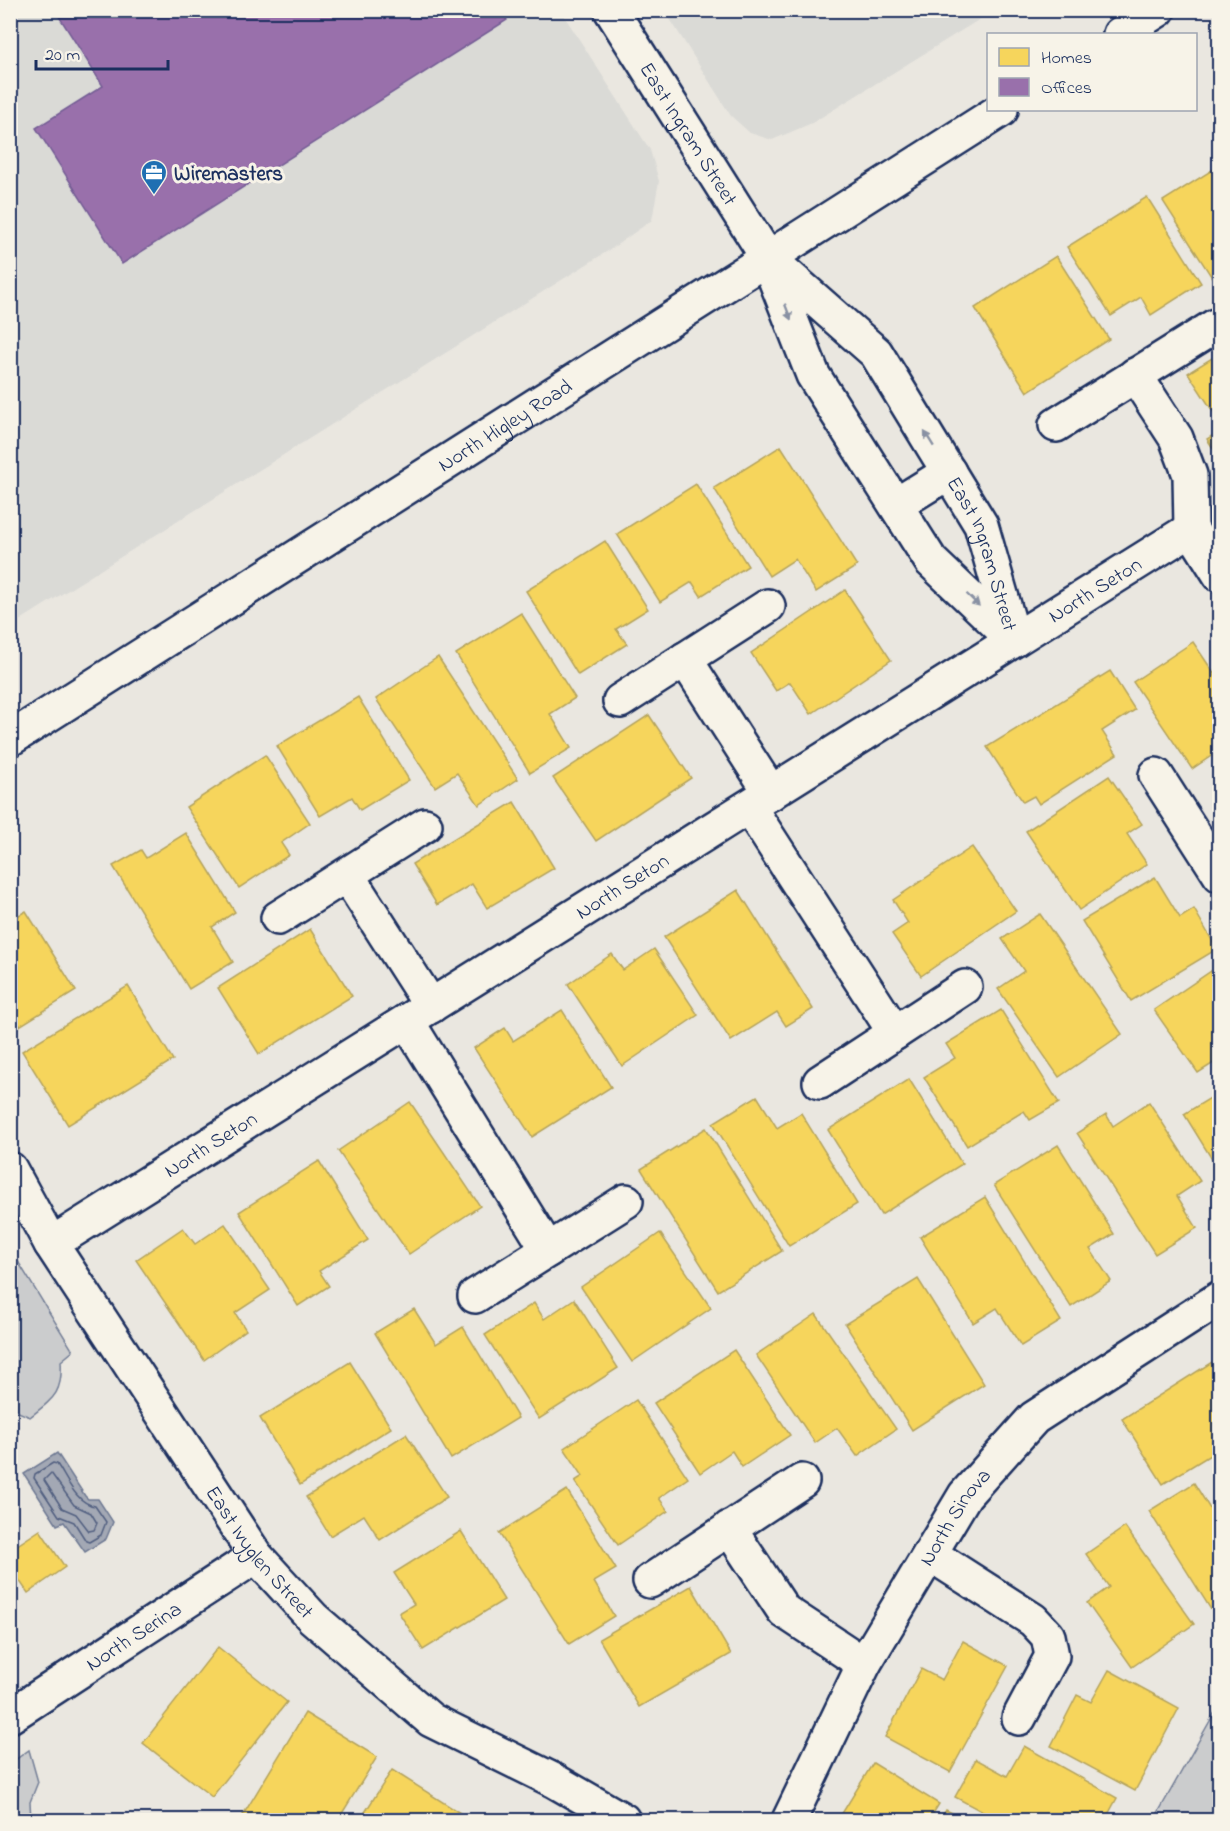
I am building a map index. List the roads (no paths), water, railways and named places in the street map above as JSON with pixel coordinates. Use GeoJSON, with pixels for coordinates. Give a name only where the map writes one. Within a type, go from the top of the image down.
{"type":"FeatureCollection","features":[{"type":"Feature","properties":{"kind":"street","name":"East Ingram Street"},"geometry":{"type":"LineString","coordinates":[[611,10],[767,257],[813,375],[931,561],[1014,640]]}},
{"type":"Feature","properties":{"kind":"street"},"geometry":{"type":"LineString","coordinates":[[1122,33],[1158,10]]}},
{"type":"Feature","properties":{"kind":"street","name":"North Higley Road"},"geometry":{"type":"LineString","coordinates":[[10,739],[999,111]]}},
{"type":"Feature","properties":{"kind":"street","name":"East Ingram Street"},"geometry":{"type":"LineString","coordinates":[[767,257],[876,353],[981,525],[1014,640]]}},
{"type":"Feature","properties":{"kind":"street"},"geometry":{"type":"LineString","coordinates":[[1056,425],[1215,326]]}},
{"type":"Feature","properties":{"kind":"street"},"geometry":{"type":"LineString","coordinates":[[1135,375],[1176,438],[1190,475],[1191,529],[1220,575]]}},
{"type":"Feature","properties":{"kind":"street"},"geometry":{"type":"LineString","coordinates":[[896,505],[949,472]]}},
{"type":"Feature","properties":{"kind":"street","name":"North Seton"},"geometry":{"type":"LineString","coordinates":[[51,1244],[1191,529]]}},
{"type":"Feature","properties":{"kind":"street"},"geometry":{"type":"LineString","coordinates":[[620,701],[768,606]]}},
{"type":"Feature","properties":{"kind":"street"},"geometry":{"type":"LineString","coordinates":[[685,659],[760,800],[895,1033]]}},
{"type":"Feature","properties":{"kind":"street"},"geometry":{"type":"LineString","coordinates":[[1156,775],[1214,854]]}},
{"type":"Feature","properties":{"kind":"street"},"geometry":{"type":"LineString","coordinates":[[278,918],[425,825]]}},
{"type":"Feature","properties":{"kind":"street"},"geometry":{"type":"LineString","coordinates":[[347,875],[548,1250]]}},
{"type":"Feature","properties":{"kind":"street"},"geometry":{"type":"LineString","coordinates":[[820,1082],[964,987]]}},
{"type":"Feature","properties":{"kind":"street","name":"East Ivyglen Street"},"geometry":{"type":"LineString","coordinates":[[10,1169],[51,1244],[256,1556],[313,1618],[431,1720],[555,1781],[623,1821]]}},
{"type":"Feature","properties":{"kind":"street"},"geometry":{"type":"LineString","coordinates":[[475,1296],[626,1201]]}},
{"type":"Feature","properties":{"kind":"street","name":"North Sinova"},"geometry":{"type":"LineString","coordinates":[[789,1821],[864,1664],[964,1495],[1034,1418],[1220,1298]]}},
{"type":"Feature","properties":{"kind":"street"},"geometry":{"type":"LineString","coordinates":[[650,1581],[802,1481]]}},
{"type":"Feature","properties":{"kind":"street"},"geometry":{"type":"LineString","coordinates":[[729,1528],[784,1611],[864,1664]]}},
{"type":"Feature","properties":{"kind":"street"},"geometry":{"type":"LineString","coordinates":[[930,1554],[1034,1620],[1047,1636],[1052,1656],[1019,1718]]}},
{"type":"Feature","properties":{"kind":"street","name":"North Serina"},"geometry":{"type":"LineString","coordinates":[[10,1716],[256,1556]]}},
{"type":"Feature","properties":{"kind":"water"},"geometry":{"type":"Polygon","coordinates":[[[57,1453],[85,1496],[88,1499],[98,1499],[113,1522],[106,1539],[85,1552],[64,1522],[57,1525],[24,1474],[57,1453]]]}},
{"type":"Feature","properties":{"kind":"place","name":"Wiremasters"},"geometry":{"type":"Point","coordinates":[154,196]}}]}
